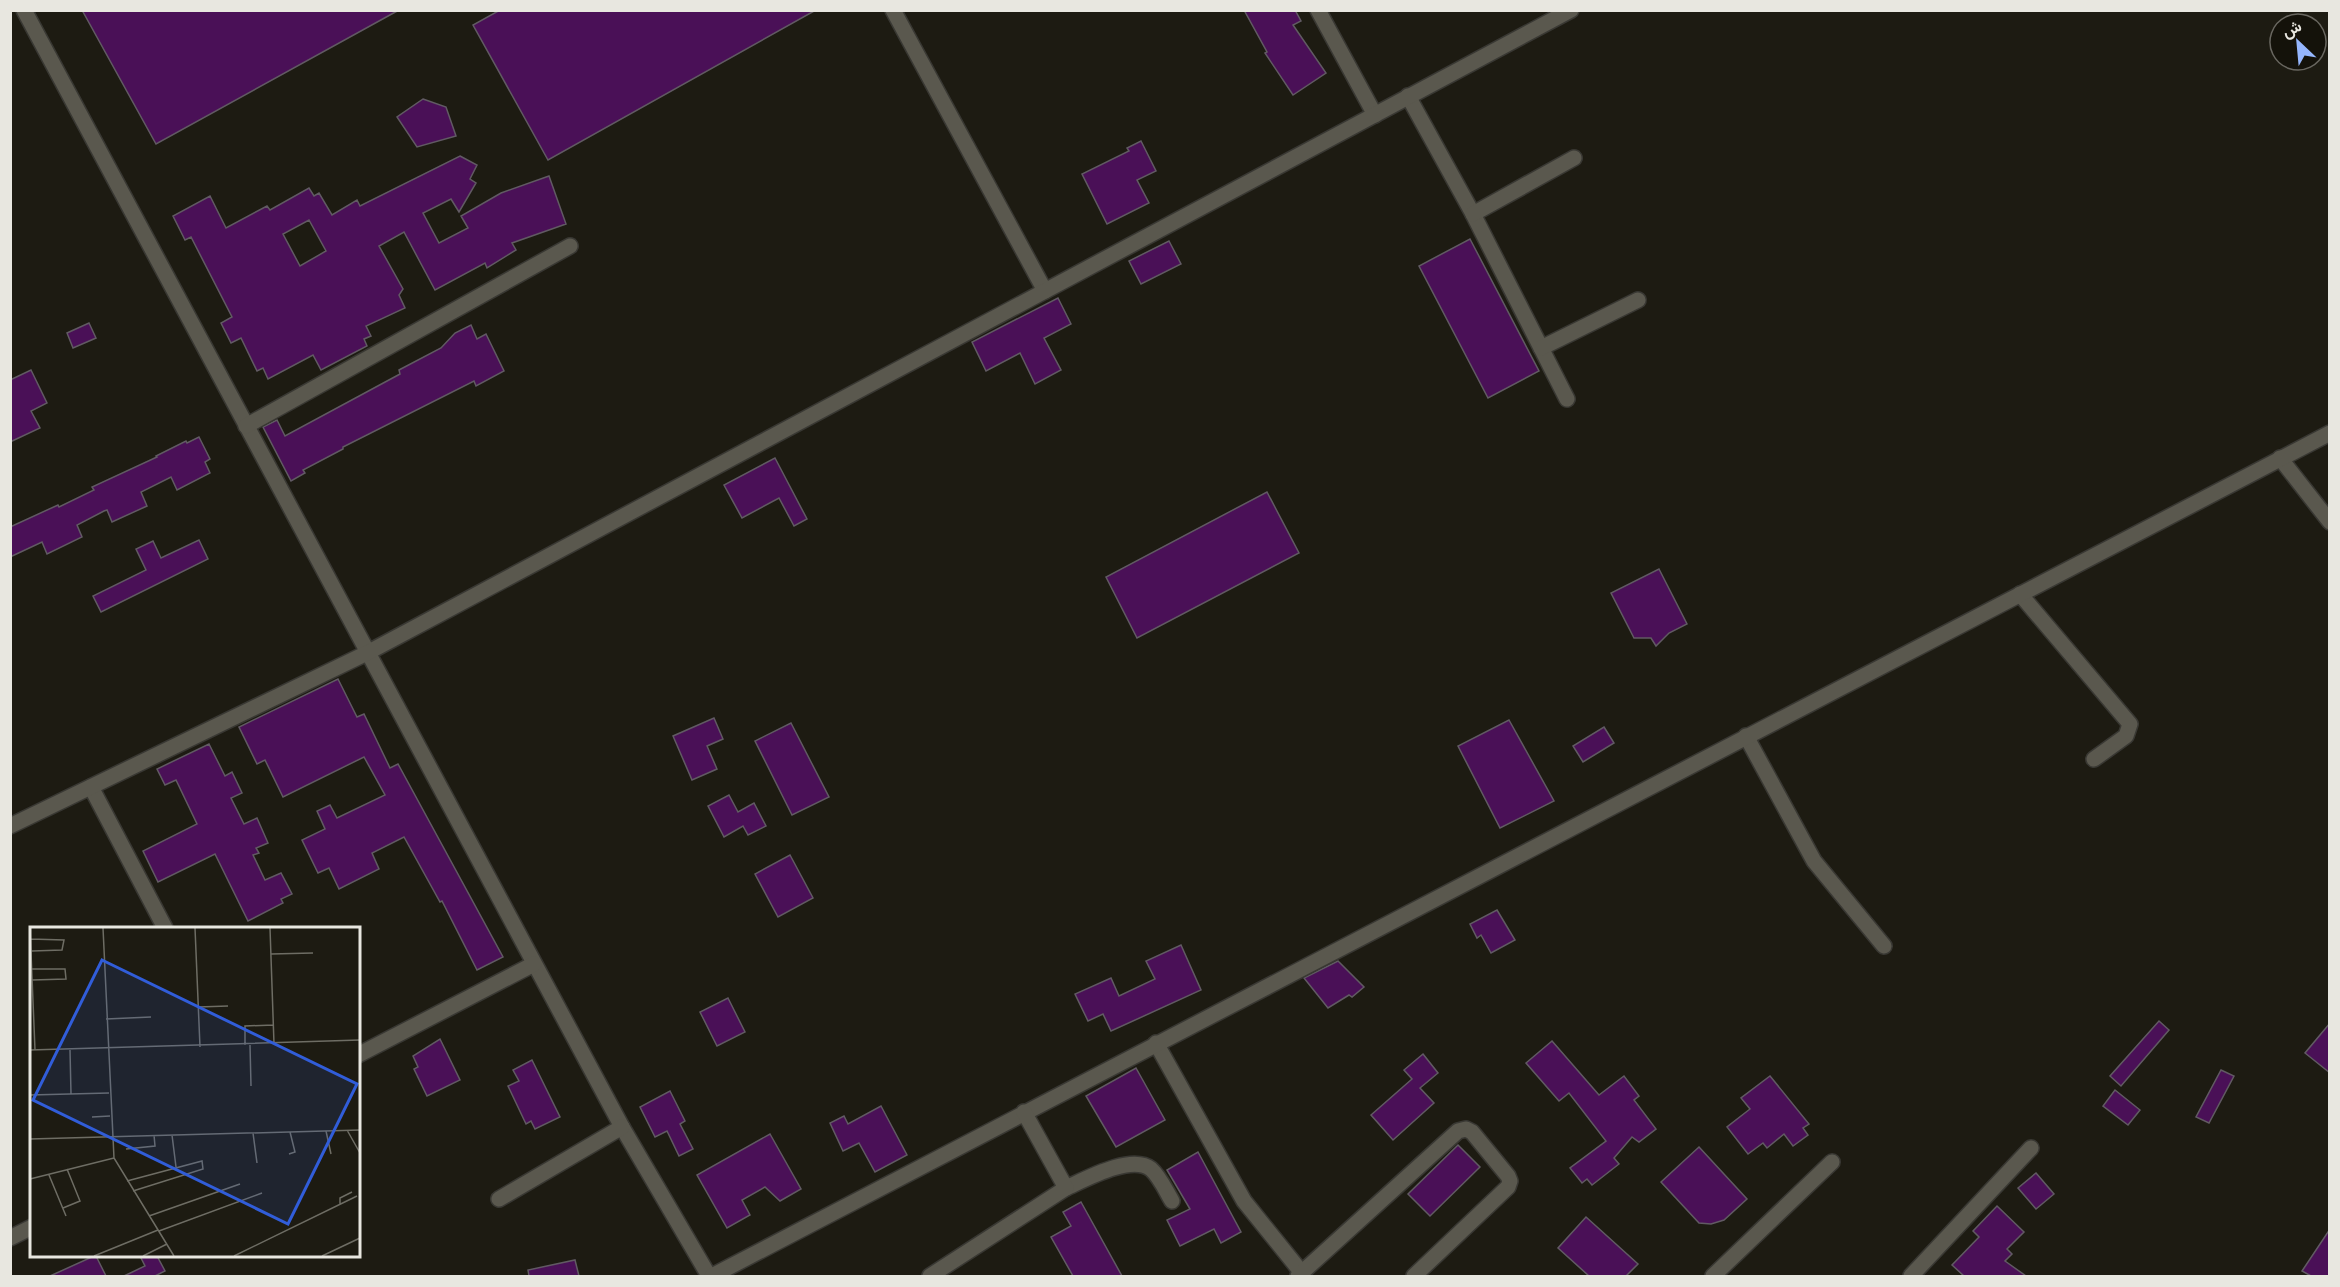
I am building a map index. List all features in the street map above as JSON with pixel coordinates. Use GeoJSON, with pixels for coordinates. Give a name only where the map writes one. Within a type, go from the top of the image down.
{"type":"FeatureCollection","features":[{"type":"Feature","properties":{"kind":"street"},"geometry":{"type":"LineString","coordinates":[[24,10],[622,1127],[711,1276],[2330,433]]}},
{"type":"Feature","properties":{"kind":"street"},"geometry":{"type":"LineString","coordinates":[[893,10],[1045,291]]}},
{"type":"Feature","properties":{"kind":"street"},"geometry":{"type":"LineString","coordinates":[[1318,10],[1375,115]]}},
{"type":"Feature","properties":{"kind":"street"},"geometry":{"type":"LineString","coordinates":[[10,826],[367,652],[1571,10]]}},
{"type":"Feature","properties":{"kind":"street"},"geometry":{"type":"LineString","coordinates":[[1408,96],[1473,214],[1567,399]]}},
{"type":"Feature","properties":{"kind":"street"},"geometry":{"type":"LineString","coordinates":[[1473,214],[1574,158]]}},
{"type":"Feature","properties":{"kind":"street"},"geometry":{"type":"LineString","coordinates":[[246,426],[570,246]]}},
{"type":"Feature","properties":{"kind":"street"},"geometry":{"type":"LineString","coordinates":[[1541,348],[1638,300]]}},
{"type":"Feature","properties":{"kind":"street"},"geometry":{"type":"LineString","coordinates":[[2280,458],[2330,522]]}},
{"type":"Feature","properties":{"kind":"street"},"geometry":{"type":"LineString","coordinates":[[2020,594],[2130,724],[2126,736],[2094,759]]}},
{"type":"Feature","properties":{"kind":"street"},"geometry":{"type":"LineString","coordinates":[[1746,736],[1814,861],[1884,946]]}},
{"type":"Feature","properties":{"kind":"street"},"geometry":{"type":"LineString","coordinates":[[91,787],[164,927]]}},
{"type":"Feature","properties":{"kind":"street"},"geometry":{"type":"LineString","coordinates":[[360,1054],[534,964]]}},
{"type":"Feature","properties":{"kind":"street"},"geometry":{"type":"LineString","coordinates":[[1156,1043],[1244,1201],[1300,1275],[1458,1131],[1466,1129],[1472,1132],[1508,1176],[1510,1181],[1508,1188],[1414,1276]]}},
{"type":"Feature","properties":{"kind":"street"},"geometry":{"type":"LineString","coordinates":[[1024,1112],[1066,1188]]}},
{"type":"Feature","properties":{"kind":"street"},"geometry":{"type":"LineString","coordinates":[[499,1199],[622,1127]]}},
{"type":"Feature","properties":{"kind":"street"},"geometry":{"type":"LineString","coordinates":[[1911,1276],[2031,1148]]}},
{"type":"Feature","properties":{"kind":"street"},"geometry":{"type":"LineString","coordinates":[[1713,1276],[1832,1162]]}},
{"type":"Feature","properties":{"kind":"street"},"geometry":{"type":"LineString","coordinates":[[930,1276],[1066,1188],[1114,1168],[1137,1163],[1150,1169],[1172,1201]]}},
{"type":"Feature","properties":{"kind":"street"},"geometry":{"type":"LineString","coordinates":[[10,1238],[30,1228]]}},
{"type":"Feature","properties":{"kind":"building"},"geometry":{"type":"Polygon","coordinates":[[[82,10],[399,10],[156,144],[82,10]]]}},
{"type":"Feature","properties":{"kind":"building"},"geometry":{"type":"Polygon","coordinates":[[[500,10],[816,10],[548,160],[473,25],[500,10]]]}},
{"type":"Feature","properties":{"kind":"building"},"geometry":{"type":"Polygon","coordinates":[[[1244,10],[1295,10],[1301,21],[1293,25],[1326,73],[1293,95],[1265,53],[1267,52],[1244,10]]]}},
{"type":"Feature","properties":{"kind":"building"},"geometry":{"type":"Polygon","coordinates":[[[423,99],[446,107],[456,136],[417,147],[397,117],[423,99]]]}},
{"type":"Feature","properties":{"kind":"building"},"geometry":{"type":"Polygon","coordinates":[[[1141,141],[1156,171],[1137,180],[1149,203],[1107,224],[1082,174],[1129,151],[1127,148],[1141,141]]]}},
{"type":"Feature","properties":{"kind":"building"},"geometry":{"type":"Polygon","coordinates":[[[460,156],[477,165],[470,179],[476,183],[459,212],[451,199],[423,213],[439,243],[468,228],[461,216],[501,193],[549,176],[566,224],[512,243],[516,250],[487,268],[485,263],[435,290],[404,232],[379,246],[403,289],[399,295],[405,308],[366,326],[371,336],[364,339],[367,346],[321,370],[313,355],[268,379],[263,368],[257,371],[241,338],[231,343],[221,323],[232,317],[191,237],[185,240],[173,216],[210,196],[226,228],[267,206],[270,210],[309,188],[314,196],[319,193],[332,215],[357,200],[360,206],[460,156]],[[309,220],[283,234],[300,266],[326,251],[309,220]]]}},
{"type":"Feature","properties":{"kind":"building"},"geometry":{"type":"Polygon","coordinates":[[[1470,239],[1539,371],[1488,398],[1419,266],[1470,239]]]}},
{"type":"Feature","properties":{"kind":"building"},"geometry":{"type":"Polygon","coordinates":[[[1169,241],[1181,264],[1141,284],[1129,261],[1169,241]]]}},
{"type":"Feature","properties":{"kind":"building"},"geometry":{"type":"Polygon","coordinates":[[[1058,298],[1071,324],[1044,338],[1061,370],[1035,384],[1020,353],[986,371],[972,342],[1058,298]]]}},
{"type":"Feature","properties":{"kind":"building"},"geometry":{"type":"Polygon","coordinates":[[[89,323],[96,338],[73,348],[67,333],[89,323]]]}},
{"type":"Feature","properties":{"kind":"building"},"geometry":{"type":"Polygon","coordinates":[[[471,325],[477,339],[486,334],[504,371],[476,386],[474,381],[343,447],[303,470],[305,473],[291,481],[263,427],[277,420],[285,436],[400,374],[399,370],[441,348],[455,333],[471,325]]]}},
{"type":"Feature","properties":{"kind":"building"},"geometry":{"type":"Polygon","coordinates":[[[31,370],[47,403],[31,411],[40,428],[10,442],[10,380],[31,370]]]}},
{"type":"Feature","properties":{"kind":"building"},"geometry":{"type":"Polygon","coordinates":[[[199,437],[210,459],[205,462],[210,473],[177,490],[171,477],[141,492],[147,506],[112,522],[107,510],[104,511],[77,525],[82,537],[47,554],[42,542],[10,557],[10,527],[58,505],[59,507],[94,490],[92,487],[186,441],[187,443],[199,437]]]}},
{"type":"Feature","properties":{"kind":"building"},"geometry":{"type":"Polygon","coordinates":[[[775,458],[807,519],[794,526],[779,498],[742,518],[724,485],[775,458]]]}},
{"type":"Feature","properties":{"kind":"building"},"geometry":{"type":"Polygon","coordinates":[[[1267,492],[1299,553],[1137,638],[1106,577],[1267,492]]]}},
{"type":"Feature","properties":{"kind":"building"},"geometry":{"type":"Polygon","coordinates":[[[199,540],[208,559],[101,612],[93,596],[146,570],[136,549],[153,541],[161,558],[199,540]]]}},
{"type":"Feature","properties":{"kind":"building"},"geometry":{"type":"Polygon","coordinates":[[[1659,569],[1687,624],[1669,633],[1656,646],[1651,638],[1634,638],[1611,593],[1659,569]]]}},
{"type":"Feature","properties":{"kind":"building"},"geometry":{"type":"Polygon","coordinates":[[[338,679],[357,717],[364,714],[390,768],[398,764],[503,957],[477,970],[442,901],[440,902],[404,837],[372,853],[379,869],[339,889],[329,868],[318,873],[302,840],[325,829],[317,811],[330,805],[337,818],[385,795],[364,757],[283,797],[265,760],[257,764],[239,727],[338,679]]]}},
{"type":"Feature","properties":{"kind":"building"},"geometry":{"type":"Polygon","coordinates":[[[714,718],[723,739],[707,746],[717,769],[692,780],[673,736],[714,718]]]}},
{"type":"Feature","properties":{"kind":"building"},"geometry":{"type":"Polygon","coordinates":[[[1509,720],[1554,801],[1500,828],[1458,746],[1509,720]]]}},
{"type":"Feature","properties":{"kind":"building"},"geometry":{"type":"Polygon","coordinates":[[[791,723],[829,797],[792,815],[755,741],[791,723]]]}},
{"type":"Feature","properties":{"kind":"building"},"geometry":{"type":"Polygon","coordinates":[[[1604,727],[1614,743],[1583,762],[1573,746],[1604,727]]]}},
{"type":"Feature","properties":{"kind":"building"},"geometry":{"type":"Polygon","coordinates":[[[209,744],[225,776],[232,772],[242,793],[231,798],[244,824],[257,818],[268,843],[256,848],[259,853],[253,855],[265,880],[281,873],[292,894],[281,899],[283,903],[248,921],[215,854],[158,882],[143,851],[197,824],[176,780],[165,785],[157,769],[209,744]]]}},
{"type":"Feature","properties":{"kind":"building"},"geometry":{"type":"Polygon","coordinates":[[[729,795],[738,812],[754,803],[766,826],[748,835],[743,826],[724,837],[708,806],[729,795]]]}},
{"type":"Feature","properties":{"kind":"building"},"geometry":{"type":"Polygon","coordinates":[[[790,855],[813,898],[778,917],[755,874],[790,855]]]}},
{"type":"Feature","properties":{"kind":"building"},"geometry":{"type":"Polygon","coordinates":[[[1497,910],[1515,940],[1491,953],[1481,935],[1477,938],[1470,924],[1497,910]]]}},
{"type":"Feature","properties":{"kind":"building"},"geometry":{"type":"Polygon","coordinates":[[[1181,945],[1201,990],[1111,1031],[1103,1014],[1088,1021],[1075,994],[1111,978],[1119,996],[1155,979],[1146,961],[1181,945]]]}},
{"type":"Feature","properties":{"kind":"building"},"geometry":{"type":"Polygon","coordinates":[[[1338,961],[1364,987],[1352,997],[1349,995],[1328,1008],[1304,978],[1338,961]]]}},
{"type":"Feature","properties":{"kind":"building"},"geometry":{"type":"Polygon","coordinates":[[[728,998],[745,1032],[717,1046],[700,1012],[728,998]]]}},
{"type":"Feature","properties":{"kind":"building"},"geometry":{"type":"Polygon","coordinates":[[[2159,1021],[2169,1030],[2121,1086],[2110,1076],[2159,1021]]]}},
{"type":"Feature","properties":{"kind":"building"},"geometry":{"type":"Polygon","coordinates":[[[2330,1023],[2330,1073],[2305,1053],[2330,1023]]]}},
{"type":"Feature","properties":{"kind":"building"},"geometry":{"type":"Polygon","coordinates":[[[440,1039],[460,1080],[427,1096],[414,1069],[418,1067],[413,1056],[440,1039]]]}},
{"type":"Feature","properties":{"kind":"building"},"geometry":{"type":"Polygon","coordinates":[[[1552,1041],[1599,1095],[1624,1076],[1639,1096],[1634,1100],[1656,1129],[1639,1142],[1632,1137],[1614,1158],[1619,1164],[1592,1185],[1587,1179],[1582,1183],[1570,1168],[1606,1141],[1569,1093],[1559,1101],[1526,1063],[1552,1041]]]}},
{"type":"Feature","properties":{"kind":"building"},"geometry":{"type":"Polygon","coordinates":[[[1423,1054],[1438,1073],[1420,1088],[1434,1103],[1393,1140],[1371,1115],[1412,1079],[1404,1070],[1423,1054]]]}},
{"type":"Feature","properties":{"kind":"building"},"geometry":{"type":"Polygon","coordinates":[[[532,1060],[560,1117],[535,1129],[531,1121],[526,1124],[508,1086],[519,1081],[513,1070],[532,1060]]]}},
{"type":"Feature","properties":{"kind":"building"},"geometry":{"type":"Polygon","coordinates":[[[1136,1068],[1165,1120],[1116,1147],[1086,1096],[1136,1068]]]}},
{"type":"Feature","properties":{"kind":"building"},"geometry":{"type":"Polygon","coordinates":[[[2221,1070],[2234,1076],[2209,1123],[2196,1117],[2221,1070]]]}},
{"type":"Feature","properties":{"kind":"building"},"geometry":{"type":"Polygon","coordinates":[[[1770,1076],[1809,1124],[1803,1128],[1808,1135],[1793,1146],[1784,1134],[1767,1148],[1763,1143],[1748,1154],[1727,1127],[1750,1109],[1741,1098],[1770,1076]]]}},
{"type":"Feature","properties":{"kind":"building"},"geometry":{"type":"Polygon","coordinates":[[[2115,1090],[2140,1110],[2128,1125],[2103,1106],[2115,1090]]]}},
{"type":"Feature","properties":{"kind":"building"},"geometry":{"type":"Polygon","coordinates":[[[670,1091],[685,1121],[680,1124],[693,1149],[679,1156],[667,1131],[655,1137],[640,1107],[670,1091]]]}},
{"type":"Feature","properties":{"kind":"building"},"geometry":{"type":"Polygon","coordinates":[[[881,1106],[907,1155],[875,1172],[859,1143],[843,1151],[830,1123],[844,1116],[848,1124],[881,1106]]]}},
{"type":"Feature","properties":{"kind":"building"},"geometry":{"type":"Polygon","coordinates":[[[770,1134],[801,1189],[780,1201],[765,1187],[742,1200],[750,1215],[727,1228],[697,1175],[770,1134]]]}},
{"type":"Feature","properties":{"kind":"building"},"geometry":{"type":"Polygon","coordinates":[[[1458,1145],[1480,1167],[1430,1216],[1408,1194],[1458,1145]]]}},
{"type":"Feature","properties":{"kind":"building"},"geometry":{"type":"Polygon","coordinates":[[[1699,1147],[1747,1199],[1724,1220],[1711,1224],[1699,1223],[1661,1182],[1699,1147]]]}},
{"type":"Feature","properties":{"kind":"building"},"geometry":{"type":"Polygon","coordinates":[[[1198,1152],[1241,1232],[1221,1243],[1214,1229],[1180,1246],[1167,1220],[1190,1209],[1167,1170],[1198,1152]]]}},
{"type":"Feature","properties":{"kind":"building"},"geometry":{"type":"Polygon","coordinates":[[[2036,1173],[2054,1194],[2036,1209],[2018,1188],[2036,1173]]]}},
{"type":"Feature","properties":{"kind":"building"},"geometry":{"type":"Polygon","coordinates":[[[1081,1202],[1122,1276],[1073,1276],[1051,1237],[1071,1226],[1063,1212],[1081,1202]]]}},
{"type":"Feature","properties":{"kind":"building"},"geometry":{"type":"Polygon","coordinates":[[[1997,1206],[2024,1232],[2007,1249],[2012,1254],[2005,1261],[2026,1276],[1964,1276],[1952,1265],[1979,1237],[1973,1231],[1997,1206]]]}},
{"type":"Feature","properties":{"kind":"building"},"geometry":{"type":"Polygon","coordinates":[[[1586,1217],[1638,1264],[1626,1276],[1589,1276],[1558,1248],[1586,1217]]]}},
{"type":"Feature","properties":{"kind":"building"},"geometry":{"type":"Polygon","coordinates":[[[2330,1229],[2330,1276],[2311,1276],[2302,1271],[2330,1229]]]}},
{"type":"Feature","properties":{"kind":"building"},"geometry":{"type":"Polygon","coordinates":[[[96,1257],[106,1276],[50,1276],[96,1257]]]}},
{"type":"Feature","properties":{"kind":"building"},"geometry":{"type":"Polygon","coordinates":[[[140,1257],[158,1257],[165,1271],[155,1276],[124,1276],[145,1266],[140,1257]]]}},
{"type":"Feature","properties":{"kind":"building"},"geometry":{"type":"Polygon","coordinates":[[[575,1260],[579,1276],[529,1276],[528,1270],[575,1260]]]}}]}
